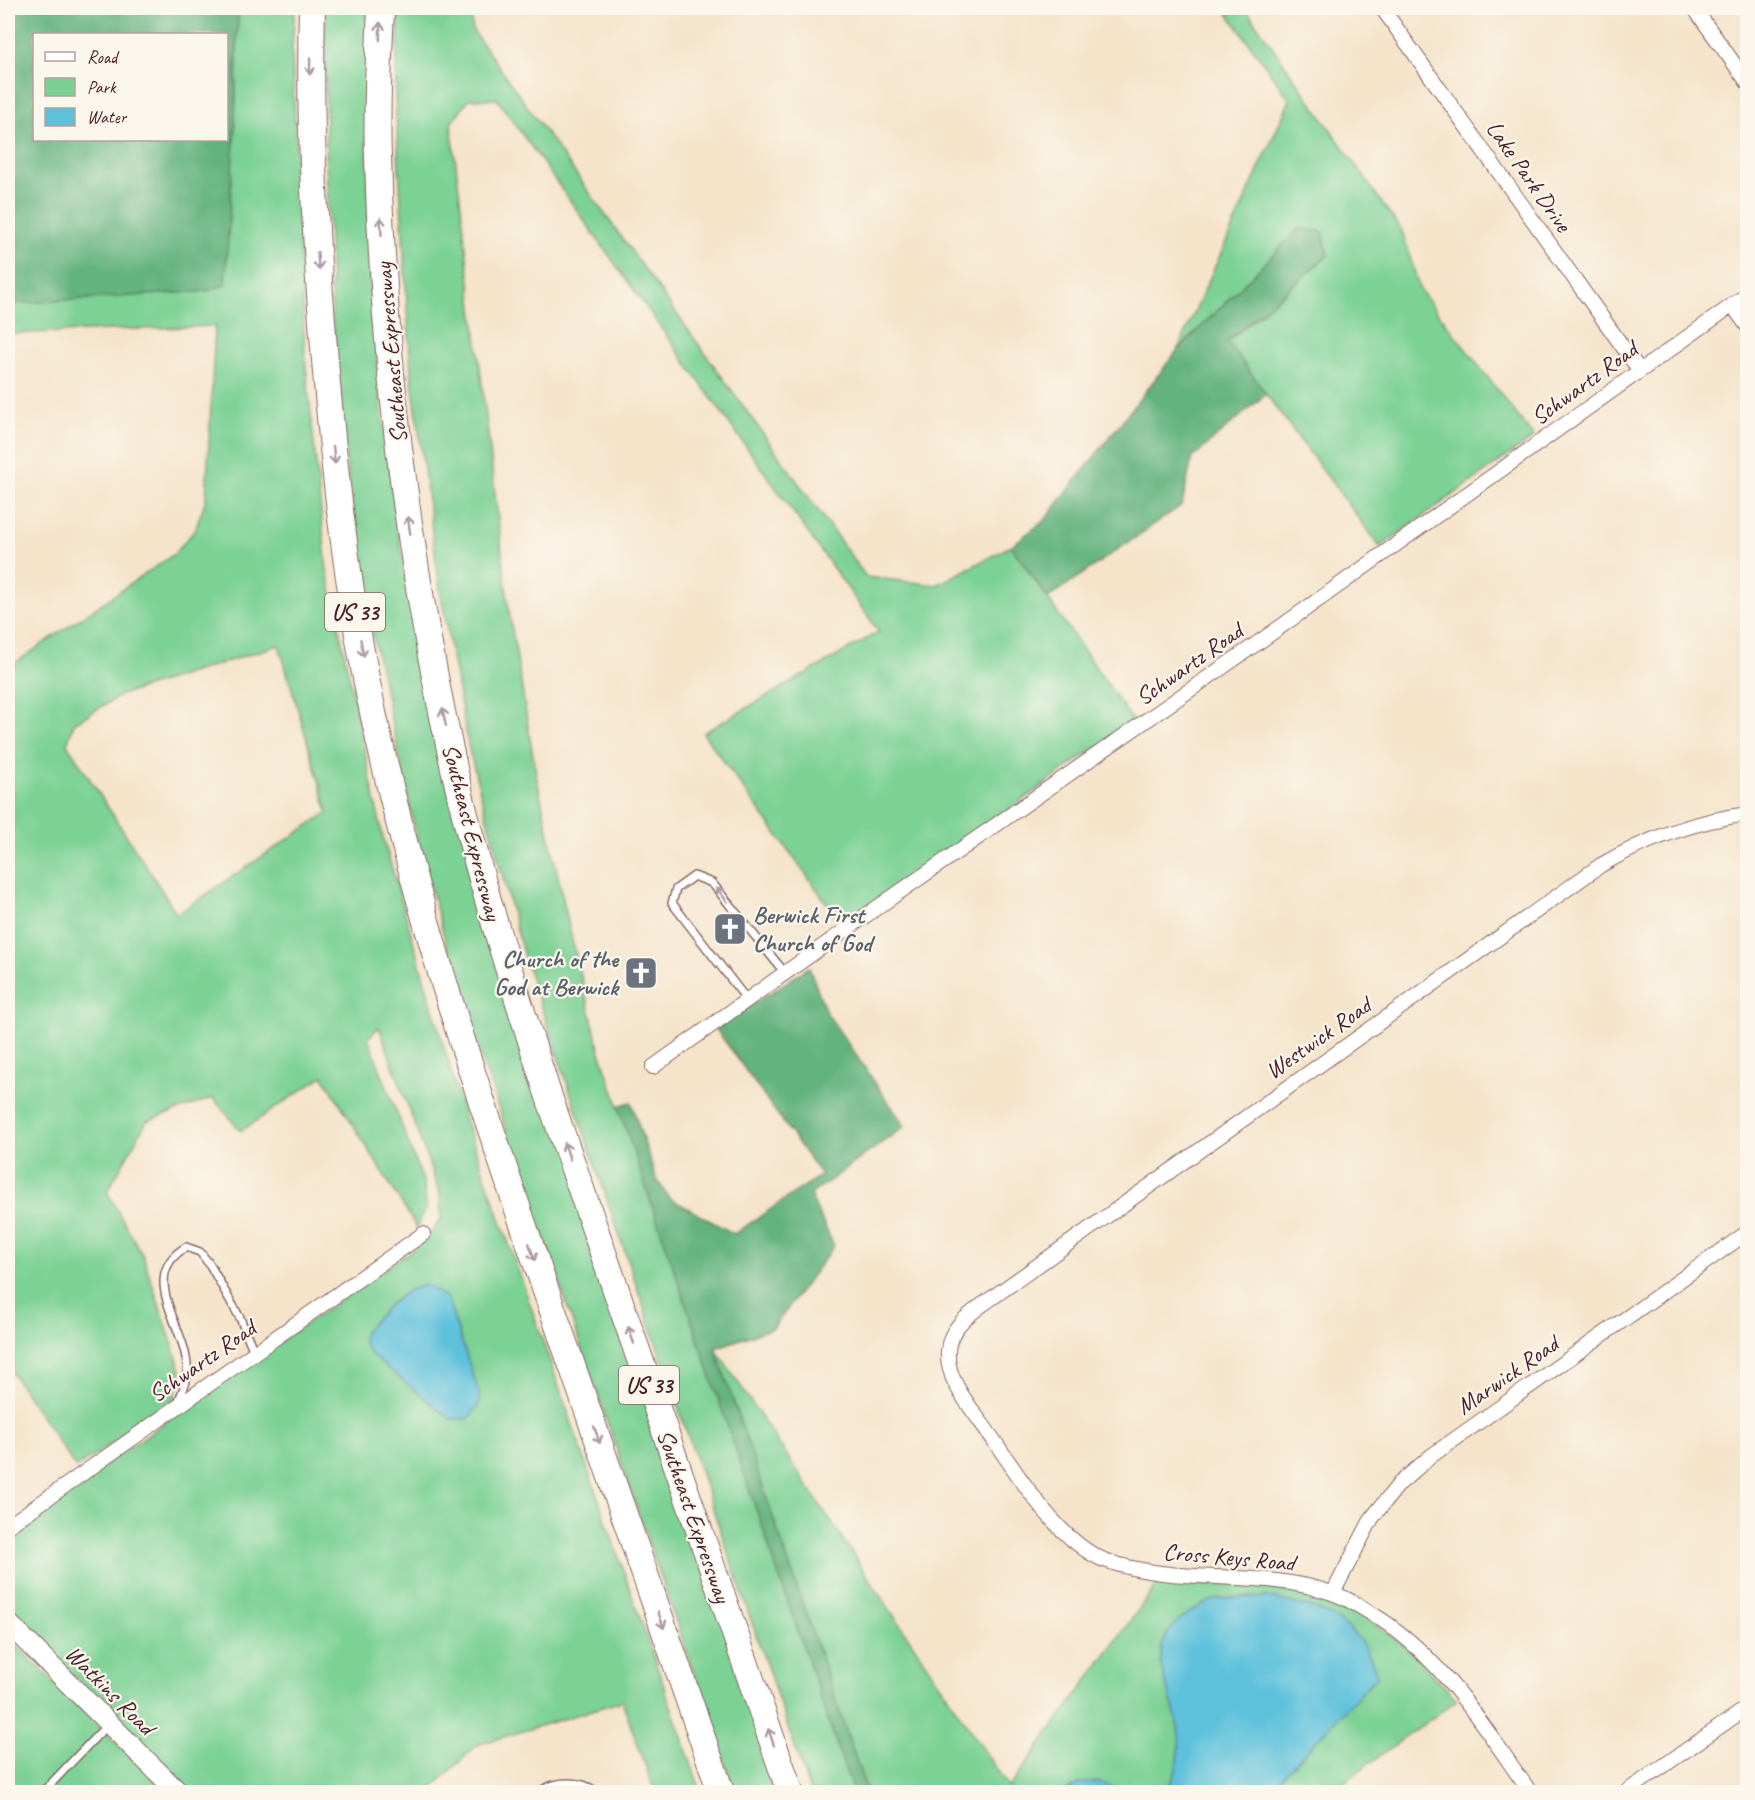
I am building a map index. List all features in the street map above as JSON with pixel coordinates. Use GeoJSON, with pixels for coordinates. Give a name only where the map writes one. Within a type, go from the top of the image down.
{"type":"FeatureCollection","features":[{"type":"Feature","properties":{"kind":"highway","name":"US 33"},"geometry":{"type":"LineString","coordinates":[[312,8],[310,78],[315,224],[327,385],[345,556],[374,717],[420,906],[454,1020],[500,1160],[721,1792]]}},
{"type":"Feature","properties":{"kind":"highway","name":"Southeast Expressway"},"geometry":{"type":"LineString","coordinates":[[381,8],[377,155],[385,310],[403,483],[428,642],[456,779],[510,977],[547,1091],[790,1792]]}},
{"type":"Feature","properties":{"kind":"street","name":"Lake Park Drive"},"geometry":{"type":"LineString","coordinates":[[1382,8],[1640,370]]}},
{"type":"Feature","properties":{"kind":"street"},"geometry":{"type":"LineString","coordinates":[[1694,8],[1748,83]]}},
{"type":"Feature","properties":{"kind":"street","name":"Schwartz Road"},"geometry":{"type":"LineString","coordinates":[[653,1067],[1269,635],[1748,294]]}},
{"type":"Feature","properties":{"kind":"street"},"geometry":{"type":"LineString","coordinates":[[1732,305],[1748,327]]}},
{"type":"Feature","properties":{"kind":"street","name":"Westwick Road"},"geometry":{"type":"LineString","coordinates":[[948,1350],[952,1332],[982,1305],[1601,865],[1668,832],[1715,819],[1748,814]]}},
{"type":"Feature","properties":{"kind":"street","name":"Marwick Road"},"geometry":{"type":"LineString","coordinates":[[1333,1593],[1372,1518],[1399,1484],[1431,1456],[1748,1232]]}},
{"type":"Feature","properties":{"kind":"street","name":"Schwartz Road"},"geometry":{"type":"LineString","coordinates":[[8,1526],[423,1234]]}},
{"type":"Feature","properties":{"kind":"street","name":"Cross Keys Road"},"geometry":{"type":"LineString","coordinates":[[948,1350],[949,1368],[957,1386],[983,1425],[1040,1506],[1083,1548],[1102,1559],[1137,1570],[1179,1577],[1256,1580],[1333,1593],[1369,1612],[1408,1637],[1457,1689],[1530,1792]]}},
{"type":"Feature","properties":{"kind":"street","name":"Watkins Road"},"geometry":{"type":"LineString","coordinates":[[8,1623],[178,1792]]}},
{"type":"Feature","properties":{"kind":"street"},"geometry":{"type":"LineString","coordinates":[[1626,1792],[1748,1707]]}},
{"type":"Feature","properties":{"kind":"lane"},"geometry":{"type":"LineString","coordinates":[[747,1000],[672,903],[676,889],[694,876],[712,883],[785,973]]}},
{"type":"Feature","properties":{"kind":"lane"},"geometry":{"type":"LineString","coordinates":[[177,1405],[188,1375],[186,1352],[163,1285],[163,1271],[173,1255],[186,1247],[200,1252],[222,1285],[254,1352]]}},
{"type":"Feature","properties":{"kind":"lane"},"geometry":{"type":"LineString","coordinates":[[43,1792],[108,1724]]}},
{"type":"Feature","properties":{"kind":"lane"},"geometry":{"type":"LineString","coordinates":[[540,1792],[565,1782],[590,1787],[596,1792]]}},
{"type":"Feature","properties":{"kind":"green space"},"geometry":{"type":"Polygon","coordinates":[[[8,8],[238,8],[235,125],[225,285],[207,291],[8,304],[8,8]]]}},
{"type":"Feature","properties":{"kind":"green space"},"geometry":{"type":"Polygon","coordinates":[[[238,8],[295,8],[292,51],[305,357],[327,570],[382,834],[464,1116],[701,1792],[655,1792],[622,1701],[477,1745],[428,1792],[192,1792],[8,1611],[8,1532],[425,1241],[441,1219],[440,1194],[379,1027],[368,1038],[424,1184],[426,1208],[417,1228],[323,1076],[241,1131],[213,1098],[147,1121],[107,1192],[143,1256],[181,1370],[173,1402],[76,1468],[8,1367],[8,668],[174,554],[195,530],[206,499],[215,326],[8,334],[8,304],[207,291],[224,285],[235,125],[238,8]],[[279,645],[121,695],[74,723],[67,744],[177,914],[328,812],[279,645]]]}},
{"type":"Feature","properties":{"kind":"green space"},"geometry":{"type":"Polygon","coordinates":[[[325,8],[367,8],[370,236],[374,327],[387,449],[423,678],[778,1792],[735,1792],[463,1005],[415,831],[373,635],[348,478],[332,314],[326,159],[325,8]]]}},
{"type":"Feature","properties":{"kind":"green space"},"geometry":{"type":"Polygon","coordinates":[[[399,8],[470,8],[473,31],[866,577],[937,585],[1011,546],[1133,721],[844,927],[703,733],[879,632],[497,99],[469,99],[451,123],[509,611],[537,780],[572,940],[600,1052],[853,1792],[810,1792],[524,957],[469,750],[440,590],[411,372],[395,99],[399,8]]]}},
{"type":"Feature","properties":{"kind":"green space"},"geometry":{"type":"Polygon","coordinates":[[[1224,8],[1245,8],[1402,231],[1420,290],[1534,437],[1380,547],[1227,342],[1328,256],[1323,232],[1300,228],[1177,351],[1290,100],[1224,8]]]}},
{"type":"Feature","properties":{"kind":"green space"},"geometry":{"type":"Polygon","coordinates":[[[1300,228],[1323,232],[1328,255],[1227,341],[1266,394],[1192,458],[1182,505],[1048,598],[1011,546],[1045,520],[1177,351],[1300,228]]]}},
{"type":"Feature","properties":{"kind":"green space"},"geometry":{"type":"Polygon","coordinates":[[[809,967],[826,1012],[905,1126],[810,1195],[834,1246],[773,1328],[715,1348],[867,1792],[853,1792],[618,1106],[631,1102],[656,1178],[669,1198],[734,1234],[821,1175],[716,1029],[809,967]]]}},
{"type":"Feature","properties":{"kind":"green space"},"geometry":{"type":"Polygon","coordinates":[[[715,1348],[1009,1788],[1158,1583],[1262,1587],[1303,1594],[1343,1606],[1379,1627],[1413,1654],[1457,1700],[1330,1792],[867,1792],[715,1348]]]}},
{"type":"Feature","properties":{"kind":"green space"},"geometry":{"type":"Polygon","coordinates":[[[8,1635],[22,1651],[167,1792],[8,1792],[8,1635]]]}},
{"type":"Feature","properties":{"kind":"water"},"geometry":{"type":"Polygon","coordinates":[[[426,1285],[447,1298],[479,1393],[479,1405],[468,1419],[451,1419],[372,1356],[363,1343],[364,1332],[389,1305],[409,1290],[426,1285]]]}},
{"type":"Feature","properties":{"kind":"water"},"geometry":{"type":"Polygon","coordinates":[[[1265,1597],[1302,1605],[1334,1618],[1360,1640],[1377,1676],[1268,1792],[1165,1792],[1176,1769],[1179,1744],[1178,1727],[1162,1667],[1161,1654],[1164,1640],[1172,1628],[1186,1615],[1207,1602],[1226,1598],[1265,1597]]]}},
{"type":"Feature","properties":{"kind":"water"},"geometry":{"type":"Polygon","coordinates":[[[1100,1782],[1120,1792],[1064,1792],[1080,1783],[1100,1782]]]}},
{"type":"Feature","properties":{"kind":"place","name":"Berwick First Church of God"},"geometry":{"type":"Point","coordinates":[730,929]}},
{"type":"Feature","properties":{"kind":"place","name":"Church of the God at Berwick"},"geometry":{"type":"Point","coordinates":[641,973]}}]}
